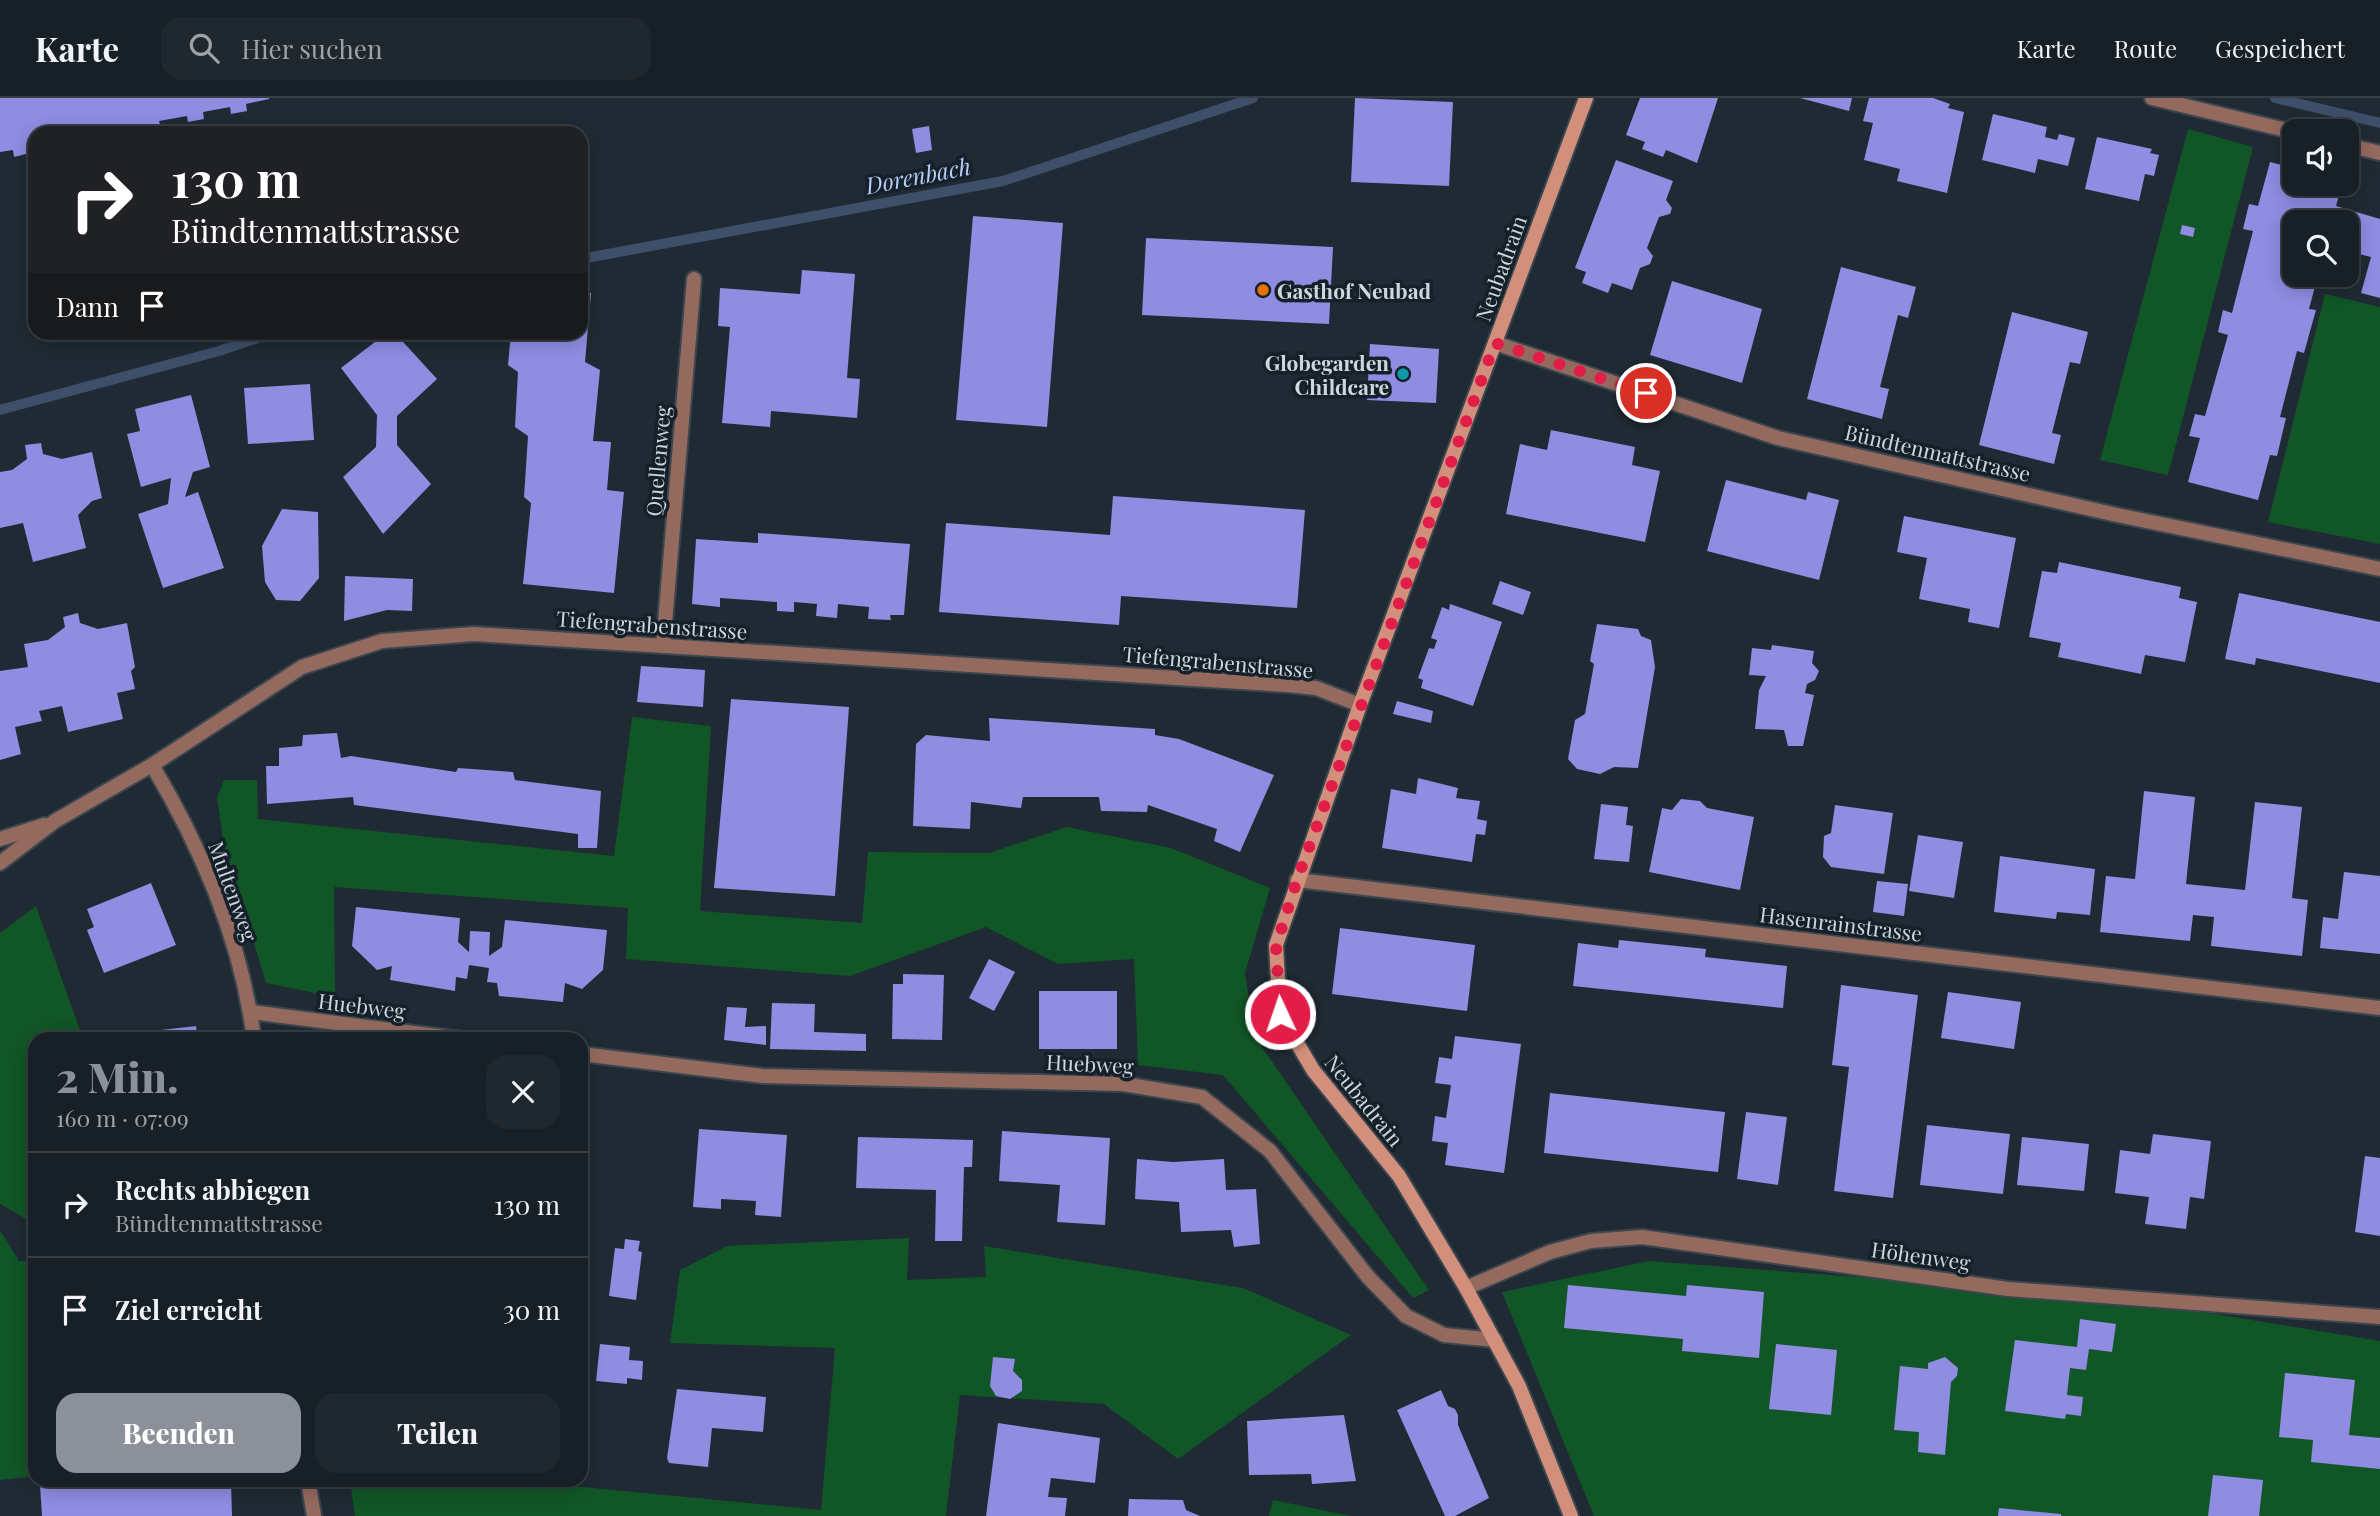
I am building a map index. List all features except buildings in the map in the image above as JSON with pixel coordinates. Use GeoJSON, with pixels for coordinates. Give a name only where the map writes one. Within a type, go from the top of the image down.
{"type":"FeatureCollection","features":[{"type":"Feature","properties":{"kind":"street","name":"Neubadrain"},"geometry":{"type":"LineString","coordinates":[[1571,1516],[1519,1386],[1466,1288],[1399,1176],[1313,1070],[1280,1014],[1276,946],[1360,705],[1586,98]]}},
{"type":"Feature","properties":{"kind":"street"},"geometry":{"type":"LineString","coordinates":[[2152,98],[2282,129]]}},
{"type":"Feature","properties":{"kind":"street"},"geometry":{"type":"LineString","coordinates":[[2359,148],[2380,153]]}},
{"type":"Feature","properties":{"kind":"street","name":"Quellenweg"},"geometry":{"type":"LineString","coordinates":[[663,646],[694,279]]}},
{"type":"Feature","properties":{"kind":"street","name":"Bündtenmattstrasse"},"geometry":{"type":"LineString","coordinates":[[1495,343],[1779,438],[2117,515],[2380,569]]}},
{"type":"Feature","properties":{"kind":"street","name":"Tiefengrabenstrasse"},"geometry":{"type":"LineString","coordinates":[[0,863],[55,821],[152,765],[302,667],[382,641],[474,634],[1288,685],[1316,688],[1360,705]]}},
{"type":"Feature","properties":{"kind":"street","name":"Multenweg"},"geometry":{"type":"LineString","coordinates":[[152,765],[186,822],[222,906],[251,1012],[253,1032]]}},
{"type":"Feature","properties":{"kind":"street"},"geometry":{"type":"LineString","coordinates":[[0,839],[55,821]]}},
{"type":"Feature","properties":{"kind":"street","name":"Hasenrainstrasse"},"geometry":{"type":"LineString","coordinates":[[1297,880],[2380,1009]]}},
{"type":"Feature","properties":{"kind":"street","name":"Huebweg"},"geometry":{"type":"LineString","coordinates":[[251,1012],[407,1032]]}},
{"type":"Feature","properties":{"kind":"street","name":"Huebweg"},"geometry":{"type":"LineString","coordinates":[[588,1055],[763,1076],[1123,1084],[1202,1097],[1270,1151],[1368,1277],[1406,1315],[1444,1335],[1495,1340]]}},
{"type":"Feature","properties":{"kind":"street","name":"Höhenweg"},"geometry":{"type":"LineString","coordinates":[[1466,1288],[1550,1252],[1591,1241],[1642,1237],[2008,1289],[2380,1317]]}},
{"type":"Feature","properties":{"kind":"street"},"geometry":{"type":"LineString","coordinates":[[309,1487],[314,1516]]}},
{"type":"Feature","properties":{"kind":"green space"},"geometry":{"type":"Polygon","coordinates":[[[2188,129],[2253,147],[2168,475],[2100,460],[2188,129]]]}},
{"type":"Feature","properties":{"kind":"green space"},"geometry":{"type":"Polygon","coordinates":[[[2325,294],[2380,307],[2380,544],[2268,522],[2325,294]]]}},
{"type":"Feature","properties":{"kind":"green space"},"geometry":{"type":"Polygon","coordinates":[[[632,717],[711,726],[700,911],[862,923],[868,852],[989,853],[1067,827],[1171,848],[1270,888],[1245,973],[1255,1037],[1429,1290],[1413,1298],[1223,1075],[1138,1065],[1134,959],[1058,964],[986,927],[850,976],[626,959],[628,908],[334,887],[335,997],[266,983],[224,845],[217,797],[224,780],[257,780],[258,819],[614,856],[632,717]]]}},
{"type":"Feature","properties":{"kind":"green space"},"geometry":{"type":"Polygon","coordinates":[[[36,906],[81,1032],[28,1032],[28,1220],[0,1204],[0,933],[36,906]]]}},
{"type":"Feature","properties":{"kind":"green space"},"geometry":{"type":"Polygon","coordinates":[[[0,1230],[19,1261],[28,1261],[28,1477],[0,1480],[0,1230]]]}},
{"type":"Feature","properties":{"kind":"green space"},"geometry":{"type":"Polygon","coordinates":[[[909,1238],[907,1280],[986,1277],[984,1246],[1243,1288],[1351,1335],[1178,1459],[1104,1404],[960,1395],[946,1516],[355,1516],[351,1487],[582,1487],[821,1510],[835,1348],[670,1343],[680,1270],[727,1246],[909,1238]]]}},
{"type":"Feature","properties":{"kind":"green space"},"geometry":{"type":"Polygon","coordinates":[[[1649,1261],[2106,1296],[2380,1341],[2380,1516],[1594,1516],[1502,1292],[1649,1261]]]}},
{"type":"Feature","properties":{"kind":"green space"},"geometry":{"type":"Polygon","coordinates":[[[1273,1500],[1351,1516],[1269,1516],[1273,1500]]]}},
{"type":"Feature","properties":{"kind":"waterway","name":"Dorenbach"},"geometry":{"type":"LineString","coordinates":[[588,258],[1003,181],[1253,98]]}},
{"type":"Feature","properties":{"kind":"waterway","name":"Dorenbach"},"geometry":{"type":"LineString","coordinates":[[2275,98],[2380,123]]}},
{"type":"Feature","properties":{"kind":"waterway","name":"Dorenbach"},"geometry":{"type":"LineString","coordinates":[[0,410],[251,340]]}},
{"type":"Feature","properties":{"kind":"place","name":"Gasthof Neubad"},"geometry":{"type":"Point","coordinates":[1263,290]}},
{"type":"Feature","properties":{"kind":"place","name":"Globegarden Childcare"},"geometry":{"type":"Point","coordinates":[1403,374]}},
{"type":"Feature","properties":{"kind":"route"},"geometry":{"type":"LineString","coordinates":[[1280,1014],[1276,946],[1297,880],[1495,343],[1646,393]]}}]}
